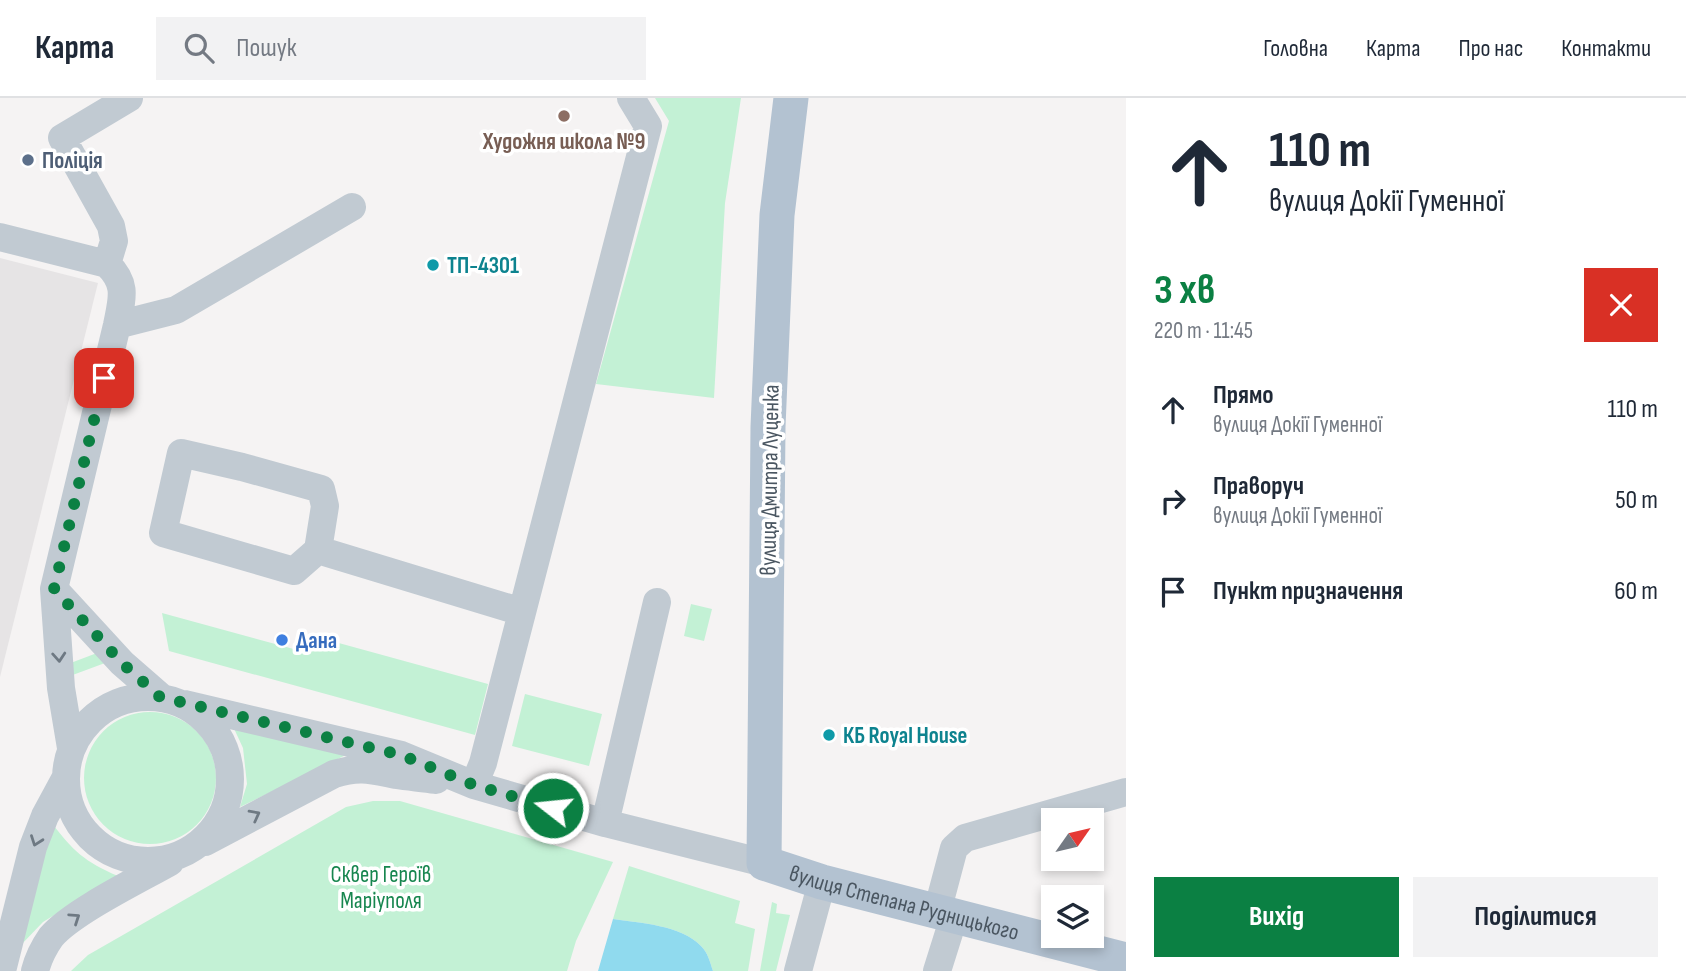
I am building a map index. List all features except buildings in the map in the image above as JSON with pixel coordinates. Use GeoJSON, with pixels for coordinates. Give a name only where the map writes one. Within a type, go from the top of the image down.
{"type":"FeatureCollection","features":[{"type":"Feature","properties":{"kind":"main road","name":"вулиця Дмитра Луценка"},"geometry":{"type":"LineString","coordinates":[[764,863],[768,427],[777,215],[791,98]]}},
{"type":"Feature","properties":{"kind":"main road","name":"вулиця Степана Рудницького"},"geometry":{"type":"LineString","coordinates":[[764,863],[822,882],[1126,960]]}},
{"type":"Feature","properties":{"kind":"street"},"geometry":{"type":"LineString","coordinates":[[107,264],[114,241],[111,226],[62,138],[129,98]]}},
{"type":"Feature","properties":{"kind":"street"},"geometry":{"type":"LineString","coordinates":[[474,785],[483,763],[648,126],[631,98]]}},
{"type":"Feature","properties":{"kind":"street"},"geometry":{"type":"LineString","coordinates":[[117,325],[176,310],[352,208]]}},
{"type":"Feature","properties":{"kind":"street"},"geometry":{"type":"LineString","coordinates":[[0,237],[107,264],[117,274],[122,287],[117,325],[54,589],[61,688],[71,748]]}},
{"type":"Feature","properties":{"kind":"street"},"geometry":{"type":"LineString","coordinates":[[181,453],[321,489],[325,506],[318,550],[294,571],[163,533],[181,453]]}},
{"type":"Feature","properties":{"kind":"street"},"geometry":{"type":"LineString","coordinates":[[318,550],[522,612]]}},
{"type":"Feature","properties":{"kind":"street"},"geometry":{"type":"LineString","coordinates":[[54,589],[122,663],[172,701],[208,721],[224,745],[231,773],[228,801],[216,827],[189,851],[143,862],[119,856],[97,844],[80,826],[69,804],[65,779]]}},
{"type":"Feature","properties":{"kind":"street"},"geometry":{"type":"LineString","coordinates":[[605,823],[657,602]]}},
{"type":"Feature","properties":{"kind":"street"},"geometry":{"type":"LineString","coordinates":[[2,971],[33,847],[45,816],[65,779],[71,748],[82,729],[98,713],[117,702],[138,697],[172,701],[401,755],[474,785],[605,823],[764,863]]}},
{"type":"Feature","properties":{"kind":"street"},"geometry":{"type":"LineString","coordinates":[[35,971],[51,937],[72,919],[189,851],[334,774],[352,768],[370,768],[395,775],[474,785]]}},
{"type":"Feature","properties":{"kind":"street"},"geometry":{"type":"LineString","coordinates":[[937,971],[954,848],[965,838],[1126,792]]}},
{"type":"Feature","properties":{"kind":"street"},"geometry":{"type":"LineString","coordinates":[[798,971],[822,882]]}},
{"type":"Feature","properties":{"kind":"shaded area"},"geometry":{"type":"Polygon","coordinates":[[[0,258],[98,283],[0,677],[0,258]]]}},
{"type":"Feature","properties":{"kind":"green space"},"geometry":{"type":"Polygon","coordinates":[[[655,98],[741,98],[725,203],[714,398],[596,384],[669,121],[655,98]]]}},
{"type":"Feature","properties":{"kind":"green space"},"geometry":{"type":"Polygon","coordinates":[[[691,604],[712,609],[704,641],[684,636],[691,604]]]}},
{"type":"Feature","properties":{"kind":"green space"},"geometry":{"type":"Polygon","coordinates":[[[162,613],[301,651],[306,634],[488,684],[475,735],[169,651],[162,613]]]}},
{"type":"Feature","properties":{"kind":"green space"},"geometry":{"type":"Polygon","coordinates":[[[97,653],[105,663],[70,676],[68,664],[97,653]]]}},
{"type":"Feature","properties":{"kind":"green space"},"geometry":{"type":"Polygon","coordinates":[[[525,694],[602,714],[589,766],[512,746],[525,694]]]}},
{"type":"Feature","properties":{"kind":"green space"},"geometry":{"type":"Polygon","coordinates":[[[150,712],[175,717],[197,731],[211,753],[216,778],[211,803],[197,825],[175,839],[150,844],[125,839],[103,825],[89,803],[84,778],[89,753],[103,731],[125,717],[150,712]]]}},
{"type":"Feature","properties":{"kind":"green space"},"geometry":{"type":"Polygon","coordinates":[[[231,722],[352,752],[240,807],[247,784],[243,748],[231,722]]]}},
{"type":"Feature","properties":{"kind":"green space","name":"Сквер Героїв Маріуполя"},"geometry":{"type":"Polygon","coordinates":[[[373,801],[400,801],[613,862],[576,941],[567,971],[71,971],[88,955],[346,807],[373,801]]]}},
{"type":"Feature","properties":{"kind":"green space"},"geometry":{"type":"Polygon","coordinates":[[[51,822],[80,855],[118,876],[43,922],[20,946],[51,822]]]}},
{"type":"Feature","properties":{"kind":"green space"},"geometry":{"type":"Polygon","coordinates":[[[629,866],[740,901],[735,923],[755,929],[748,971],[713,971],[703,949],[683,933],[660,926],[613,919],[629,866]]]}},
{"type":"Feature","properties":{"kind":"green space"},"geometry":{"type":"Polygon","coordinates":[[[772,902],[777,904],[776,913],[790,915],[776,971],[760,971],[772,902]]]}},
{"type":"Feature","properties":{"kind":"water"},"geometry":{"type":"Polygon","coordinates":[[[613,919],[660,926],[683,933],[703,949],[713,971],[598,971],[613,919]]]}},
{"type":"Feature","properties":{"kind":"place","name":"Художня школа №9"},"geometry":{"type":"Point","coordinates":[564,116]}},
{"type":"Feature","properties":{"kind":"place","name":"Поліція"},"geometry":{"type":"Point","coordinates":[28,160]}},
{"type":"Feature","properties":{"kind":"place","name":"ТП-4301"},"geometry":{"type":"Point","coordinates":[433,265]}},
{"type":"Feature","properties":{"kind":"place","name":"Дана"},"geometry":{"type":"Point","coordinates":[282,640]}},
{"type":"Feature","properties":{"kind":"place","name":"КБ Royal House"},"geometry":{"type":"Point","coordinates":[829,735]}},
{"type":"Feature","properties":{"kind":"route"},"geometry":{"type":"LineString","coordinates":[[104,378],[54,589],[71,611],[122,663],[160,697],[401,755],[474,785],[553,808]]}}]}
